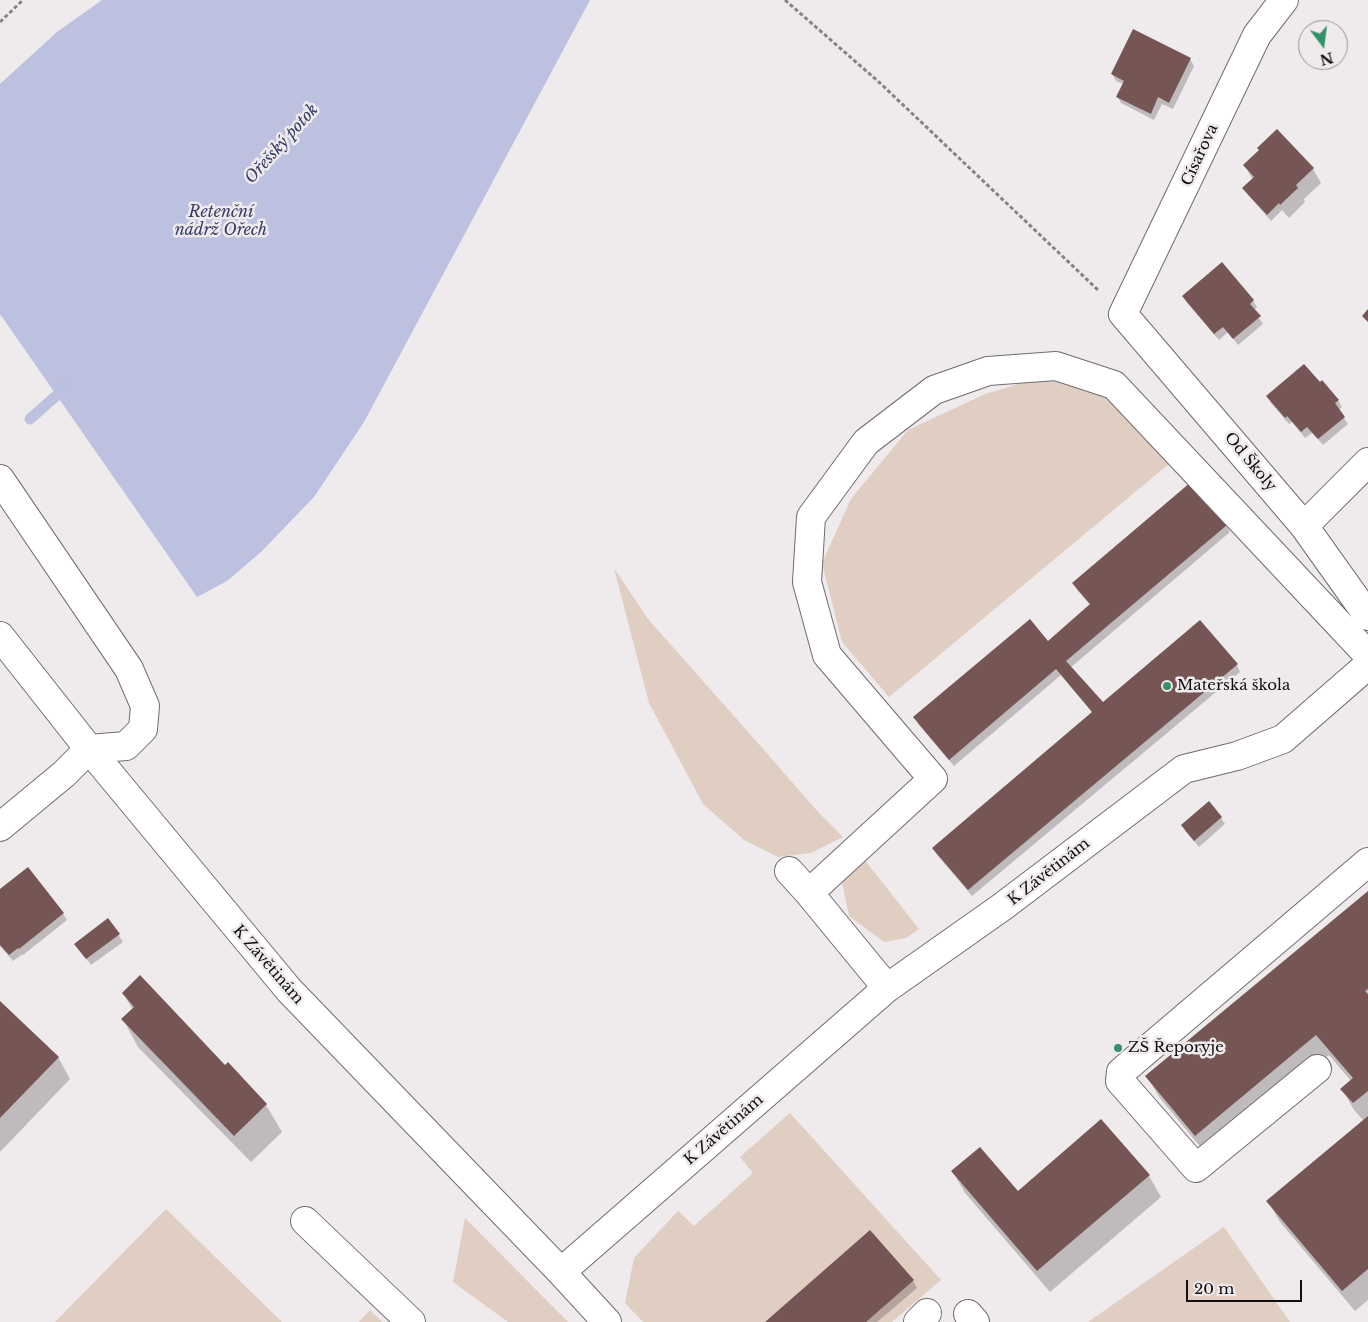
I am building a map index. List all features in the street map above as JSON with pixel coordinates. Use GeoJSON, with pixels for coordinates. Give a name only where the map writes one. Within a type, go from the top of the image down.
{"type":"FeatureCollection","features":[{"type":"Feature","properties":{"kind":"street","name":"Císařova"},"geometry":{"type":"LineString","coordinates":[[1123,314],[1256,35],[1284,0]]}},
{"type":"Feature","properties":{"kind":"street","name":"Od Školy"},"geometry":{"type":"LineString","coordinates":[[1123,314],[1304,526],[1368,616]]}},
{"type":"Feature","properties":{"kind":"street"},"geometry":{"type":"LineString","coordinates":[[809,893],[933,779],[827,656],[807,582],[810,517],[866,442],[934,390],[988,371],[1056,366],[1114,385],[1368,655]]}},
{"type":"Feature","properties":{"kind":"street"},"geometry":{"type":"LineString","coordinates":[[1304,526],[1368,462]]}},
{"type":"Feature","properties":{"kind":"street"},"geometry":{"type":"LineString","coordinates":[[0,478],[129,669],[145,706],[143,729],[126,746],[89,749],[64,774],[0,827]]}},
{"type":"Feature","properties":{"kind":"street","name":"K Závětinám"},"geometry":{"type":"LineString","coordinates":[[0,636],[89,749],[289,990],[607,1322]]}},
{"type":"Feature","properties":{"kind":"street","name":"K Závětinám"},"geometry":{"type":"LineString","coordinates":[[561,1272],[887,988],[1002,907],[1184,770],[1236,756],[1283,739],[1368,665]]}},
{"type":"Feature","properties":{"kind":"street"},"geometry":{"type":"LineString","coordinates":[[1317,1069],[1196,1168],[1120,1081],[1122,1072],[1368,862]]}},
{"type":"Feature","properties":{"kind":"street"},"geometry":{"type":"LineString","coordinates":[[789,871],[887,988]]}},
{"type":"Feature","properties":{"kind":"street"},"geometry":{"type":"LineString","coordinates":[[306,1221],[411,1322]]}},
{"type":"Feature","properties":{"kind":"path"},"geometry":{"type":"LineString","coordinates":[[0,22],[23,0]]}},
{"type":"Feature","properties":{"kind":"path"},"geometry":{"type":"LineString","coordinates":[[785,0],[880,83],[1123,314]]}},
{"type":"Feature","properties":{"kind":"shaded area"},"geometry":{"type":"Polygon","coordinates":[[[1042,377],[1117,401],[1170,463],[889,697],[842,642],[822,563],[851,499],[908,430],[985,394],[1042,377]]]}},
{"type":"Feature","properties":{"kind":"shaded area"},"geometry":{"type":"Polygon","coordinates":[[[614,568],[648,619],[819,813],[843,837],[811,853],[778,857],[744,840],[703,804],[649,703],[614,568]]]}},
{"type":"Feature","properties":{"kind":"shaded area"},"geometry":{"type":"Polygon","coordinates":[[[864,859],[919,929],[906,938],[884,942],[849,916],[842,882],[864,859]]]}},
{"type":"Feature","properties":{"kind":"shaded area"},"geometry":{"type":"Polygon","coordinates":[[[790,1113],[941,1280],[892,1322],[643,1322],[625,1303],[634,1258],[678,1211],[694,1226],[753,1173],[740,1157],[790,1113]]]}},
{"type":"Feature","properties":{"kind":"shaded area"},"geometry":{"type":"Polygon","coordinates":[[[166,1209],[282,1322],[55,1322],[166,1209]]]}},
{"type":"Feature","properties":{"kind":"shaded area"},"geometry":{"type":"Polygon","coordinates":[[[465,1218],[568,1322],[508,1322],[453,1282],[465,1218]]]}},
{"type":"Feature","properties":{"kind":"shaded area"},"geometry":{"type":"Polygon","coordinates":[[[1224,1227],[1290,1322],[1088,1322],[1224,1227]]]}},
{"type":"Feature","properties":{"kind":"shaded area"},"geometry":{"type":"Polygon","coordinates":[[[370,1310],[382,1322],[359,1322],[370,1310]]]}},
{"type":"Feature","properties":{"kind":"water","name":"Retenční nádrž Ořech"},"geometry":{"type":"Polygon","coordinates":[[[102,0],[590,0],[364,422],[314,497],[261,552],[227,581],[197,597],[0,314],[0,84],[57,32],[102,0]]]}},
{"type":"Feature","properties":{"kind":"building"},"geometry":{"type":"Polygon","coordinates":[[[1133,29],[1191,58],[1169,103],[1158,97],[1151,114],[1116,97],[1124,81],[1111,74],[1133,29]]]}},
{"type":"Feature","properties":{"kind":"building"},"geometry":{"type":"Polygon","coordinates":[[[1277,129],[1314,168],[1296,185],[1298,188],[1267,215],[1242,188],[1254,177],[1243,165],[1277,129]]]}},
{"type":"Feature","properties":{"kind":"building"},"geometry":{"type":"Polygon","coordinates":[[[1222,262],[1254,300],[1250,304],[1261,316],[1233,339],[1223,327],[1214,334],[1182,296],[1222,262]]]}},
{"type":"Feature","properties":{"kind":"building"},"geometry":{"type":"Polygon","coordinates":[[[1368,309],[1368,322],[1362,316],[1368,309]]]}},
{"type":"Feature","properties":{"kind":"building"},"geometry":{"type":"Polygon","coordinates":[[[1304,364],[1320,382],[1322,380],[1339,400],[1335,403],[1345,417],[1318,439],[1307,427],[1301,432],[1287,416],[1285,418],[1266,396],[1304,364]]]}},
{"type":"Feature","properties":{"kind":"building","name":"Mateřská škola"},"geometry":{"type":"Polygon","coordinates":[[[1191,482],[1227,525],[1066,661],[1103,702],[1200,620],[1238,664],[968,890],[932,848],[1092,712],[1056,669],[949,760],[913,717],[1030,619],[1048,641],[1090,604],[1072,583],[1191,482]]]}},
{"type":"Feature","properties":{"kind":"building"},"geometry":{"type":"Polygon","coordinates":[[[1209,801],[1222,817],[1194,841],[1181,825],[1209,801]]]}},
{"type":"Feature","properties":{"kind":"building"},"geometry":{"type":"Polygon","coordinates":[[[28,867],[64,913],[9,955],[0,945],[0,889],[28,867]]]}},
{"type":"Feature","properties":{"kind":"building"},"geometry":{"type":"Polygon","coordinates":[[[1368,891],[1368,989],[1365,991],[1368,994],[1368,1091],[1353,1103],[1340,1089],[1353,1078],[1316,1035],[1195,1136],[1145,1076],[1368,891]]]}},
{"type":"Feature","properties":{"kind":"building"},"geometry":{"type":"Polygon","coordinates":[[[108,918],[120,934],[86,959],[74,944],[108,918]]]}},
{"type":"Feature","properties":{"kind":"building"},"geometry":{"type":"Polygon","coordinates":[[[140,975],[225,1065],[228,1062],[267,1104],[234,1136],[121,1019],[134,1007],[122,993],[140,975]]]}},
{"type":"Feature","properties":{"kind":"building"},"geometry":{"type":"Polygon","coordinates":[[[0,1001],[59,1057],[0,1118],[0,1001]]]}},
{"type":"Feature","properties":{"kind":"building"},"geometry":{"type":"Polygon","coordinates":[[[1368,1116],[1368,1269],[1342,1291],[1266,1201],[1368,1116]]]}},
{"type":"Feature","properties":{"kind":"building"},"geometry":{"type":"Polygon","coordinates":[[[1101,1119],[1150,1175],[1037,1271],[951,1171],[980,1147],[1018,1191],[1101,1119]]]}},
{"type":"Feature","properties":{"kind":"building"},"geometry":{"type":"Polygon","coordinates":[[[870,1230],[914,1280],[866,1322],[765,1322],[870,1230]]]}},
{"type":"Feature","properties":{"kind":"waterway","name":"Ořešský potok"},"geometry":{"type":"LineString","coordinates":[[30,419],[66,385]]}},
{"type":"Feature","properties":{"kind":"place","name":"Mateřská škola"},"geometry":{"type":"Point","coordinates":[1167,686]}},
{"type":"Feature","properties":{"kind":"place","name":"ZŠ Řeporyje"},"geometry":{"type":"Point","coordinates":[1118,1048]}}]}
